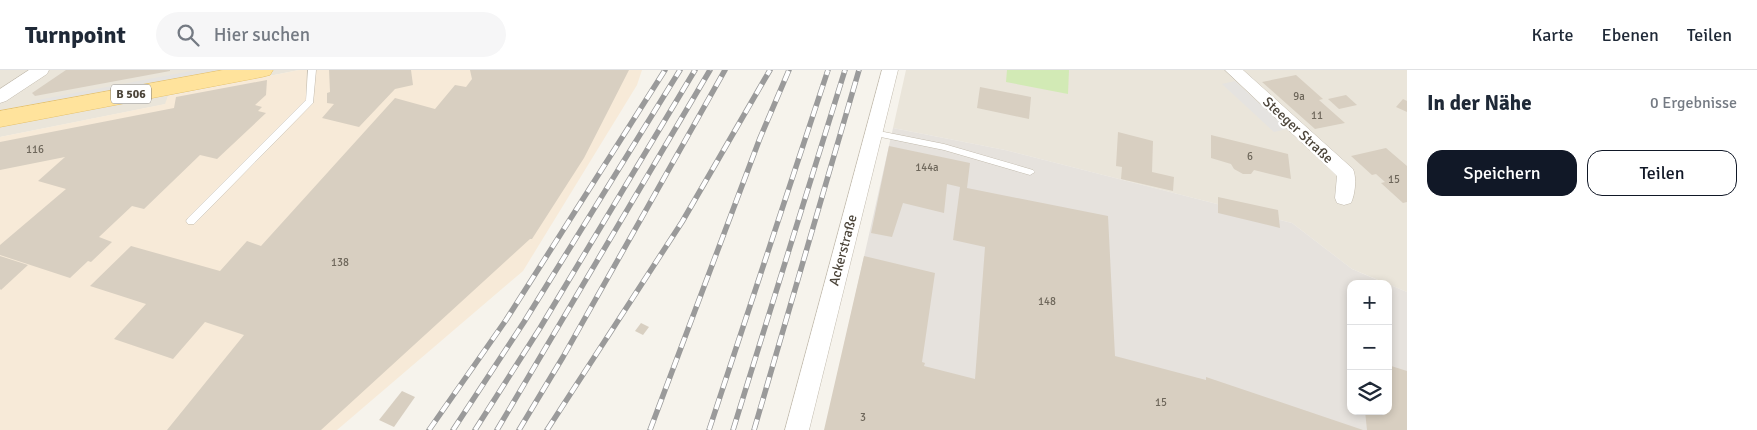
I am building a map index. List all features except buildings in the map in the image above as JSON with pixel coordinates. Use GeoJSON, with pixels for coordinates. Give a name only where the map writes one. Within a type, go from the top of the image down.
{"type":"FeatureCollection","features":[{"type":"Feature","properties":{"kind":"main road","name":"B 506"},"geometry":{"type":"LineString","coordinates":[[0,118],[262,70]]}},
{"type":"Feature","properties":{"kind":"street"},"geometry":{"type":"LineString","coordinates":[[0,97],[41,70]]}},
{"type":"Feature","properties":{"kind":"street","name":"Ackerstraße"},"geometry":{"type":"LineString","coordinates":[[797,430],[890,70]]}},
{"type":"Feature","properties":{"kind":"street","name":"Steeger Straße"},"geometry":{"type":"LineString","coordinates":[[1233,70],[1346,174],[1344,198]]}},
{"type":"Feature","properties":{"kind":"lane"},"geometry":{"type":"LineString","coordinates":[[191,221],[310,101],[312,70]]}},
{"type":"Feature","properties":{"kind":"lane"},"geometry":{"type":"LineString","coordinates":[[874,133],[944,147],[1030,172]]}},
{"type":"Feature","properties":{"kind":"shaded area"},"geometry":{"type":"Polygon","coordinates":[[[0,70],[299,70],[168,96],[166,104],[0,137],[0,70]]]}},
{"type":"Feature","properties":{"kind":"shaded area"},"geometry":{"type":"Polygon","coordinates":[[[197,70],[223,70],[30,106],[32,101],[197,70]]]}},
{"type":"Feature","properties":{"kind":"shaded area"},"geometry":{"type":"Polygon","coordinates":[[[299,70],[642,70],[637,85],[523,271],[337,430],[0,430],[0,137],[165,104],[168,96],[299,70]]]}},
{"type":"Feature","properties":{"kind":"shaded area"},"geometry":{"type":"Polygon","coordinates":[[[906,70],[1407,70],[1407,292],[1392,286],[1392,280],[1378,280],[1352,269],[1292,223],[1005,150],[893,128],[906,70]]]}},
{"type":"Feature","properties":{"kind":"shaded area"},"geometry":{"type":"Polygon","coordinates":[[[1235,81],[1287,129],[1274,132],[1222,84],[1235,81]]]}},
{"type":"Feature","properties":{"kind":"shaded area"},"geometry":{"type":"Polygon","coordinates":[[[893,128],[1005,150],[1292,223],[1352,269],[1378,280],[1347,280],[1347,415],[1392,415],[1392,286],[1407,292],[1407,430],[825,430],[893,128]]]}},
{"type":"Feature","properties":{"kind":"green space"},"geometry":{"type":"Polygon","coordinates":[[[1007,70],[1069,70],[1068,94],[1006,82],[1007,70]]]}},
{"type":"Feature","properties":{"kind":"railway"},"geometry":{"type":"LineString","coordinates":[[429,430],[506,320],[665,70]]}},
{"type":"Feature","properties":{"kind":"railway"},"geometry":{"type":"LineString","coordinates":[[453,430],[524,322],[680,70]]}},
{"type":"Feature","properties":{"kind":"railway"},"geometry":{"type":"LineString","coordinates":[[475,430],[540,328],[695,70]]}},
{"type":"Feature","properties":{"kind":"railway"},"geometry":{"type":"LineString","coordinates":[[497,430],[710,70]]}},
{"type":"Feature","properties":{"kind":"railway"},"geometry":{"type":"LineString","coordinates":[[519,430],[563,357],[725,70]]}},
{"type":"Feature","properties":{"kind":"railway"},"geometry":{"type":"LineString","coordinates":[[547,430],[682,222],[770,70]]}},
{"type":"Feature","properties":{"kind":"railway"},"geometry":{"type":"LineString","coordinates":[[650,430],[760,138],[789,70]]}},
{"type":"Feature","properties":{"kind":"railway"},"geometry":{"type":"LineString","coordinates":[[709,430],[828,70]]}},
{"type":"Feature","properties":{"kind":"railway"},"geometry":{"type":"LineString","coordinates":[[733,430],[845,70]]}},
{"type":"Feature","properties":{"kind":"railway"},"geometry":{"type":"LineString","coordinates":[[754,430],[859,70]]}}]}
